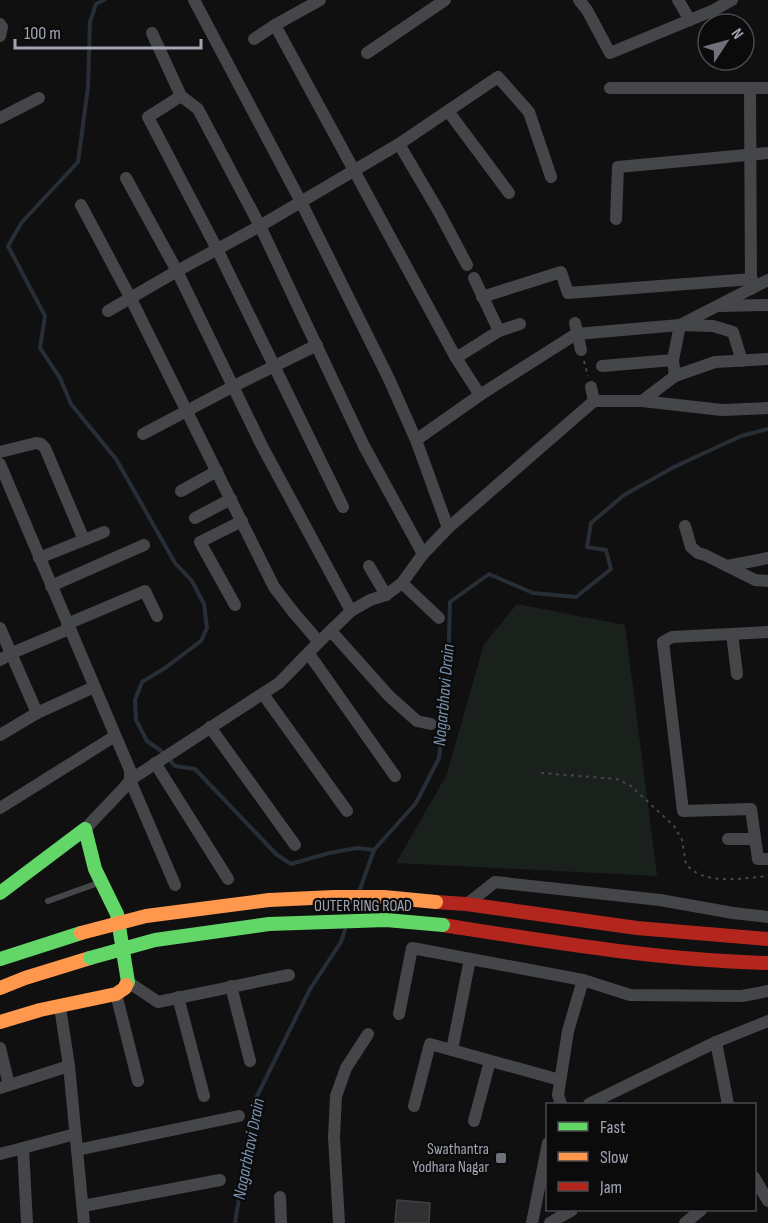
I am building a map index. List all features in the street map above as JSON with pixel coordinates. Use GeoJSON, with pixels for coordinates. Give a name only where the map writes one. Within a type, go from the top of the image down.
{"type":"FeatureCollection","features":[{"type":"Feature","properties":{"kind":"main road"},"geometry":{"type":"LineString","coordinates":[[0,893],[85,829],[95,869],[117,914],[128,982],[125,988],[116,994],[40,1010],[0,1022]]}},
{"type":"Feature","properties":{"kind":"main road","name":"OUTER RING ROAD"},"geometry":{"type":"LineString","coordinates":[[0,959],[81,933],[146,916],[269,900],[334,897],[384,897],[466,904],[638,928],[768,939]]}},
{"type":"Feature","properties":{"kind":"main road","name":"OUTER RING ROAD"},"geometry":{"type":"LineString","coordinates":[[0,988],[25,978],[155,940],[269,924],[386,920],[443,925],[632,954],[768,963]]}},
{"type":"Feature","properties":{"kind":"street"},"geometry":{"type":"LineString","coordinates":[[194,0],[301,202],[380,361],[416,440],[448,528]]}},
{"type":"Feature","properties":{"kind":"street"},"geometry":{"type":"LineString","coordinates":[[254,39],[274,25],[320,0]]}},
{"type":"Feature","properties":{"kind":"street"},"geometry":{"type":"LineString","coordinates":[[367,53],[445,0]]}},
{"type":"Feature","properties":{"kind":"street"},"geometry":{"type":"LineString","coordinates":[[579,0],[587,10],[610,53],[732,0]]}},
{"type":"Feature","properties":{"kind":"street"},"geometry":{"type":"LineString","coordinates":[[678,0],[690,20]]}},
{"type":"Feature","properties":{"kind":"street"},"geometry":{"type":"LineString","coordinates":[[0,24],[2,27],[0,36]]}},
{"type":"Feature","properties":{"kind":"street"},"geometry":{"type":"LineString","coordinates":[[274,25],[456,358],[480,395]]}},
{"type":"Feature","properties":{"kind":"street"},"geometry":{"type":"LineString","coordinates":[[152,33],[181,96],[198,110],[260,226],[364,446],[423,554]]}},
{"type":"Feature","properties":{"kind":"street"},"geometry":{"type":"LineString","coordinates":[[108,311],[260,226],[399,144],[498,77],[529,112],[551,177]]}},
{"type":"Feature","properties":{"kind":"street"},"geometry":{"type":"LineString","coordinates":[[610,88],[768,88]]}},
{"type":"Feature","properties":{"kind":"street"},"geometry":{"type":"LineString","coordinates":[[750,88],[751,284]]}},
{"type":"Feature","properties":{"kind":"street"},"geometry":{"type":"LineString","coordinates":[[181,96],[148,117],[218,249],[344,507]]}},
{"type":"Feature","properties":{"kind":"street"},"geometry":{"type":"LineString","coordinates":[[0,118],[39,98]]}},
{"type":"Feature","properties":{"kind":"street"},"geometry":{"type":"LineString","coordinates":[[448,111],[509,193]]}},
{"type":"Feature","properties":{"kind":"street"},"geometry":{"type":"LineString","coordinates":[[399,144],[467,265]]}},
{"type":"Feature","properties":{"kind":"street"},"geometry":{"type":"LineString","coordinates":[[616,219],[618,167],[768,153]]}},
{"type":"Feature","properties":{"kind":"street"},"geometry":{"type":"LineString","coordinates":[[126,178],[177,271],[262,446],[351,611]]}},
{"type":"Feature","properties":{"kind":"street"},"geometry":{"type":"LineString","coordinates":[[81,205],[131,298],[274,586],[319,642]]}},
{"type":"Feature","properties":{"kind":"street"},"geometry":{"type":"LineString","coordinates":[[482,297],[561,272],[568,293],[751,284],[768,280]]}},
{"type":"Feature","properties":{"kind":"street"},"geometry":{"type":"LineString","coordinates":[[474,278],[499,331]]}},
{"type":"Feature","properties":{"kind":"street"},"geometry":{"type":"LineString","coordinates":[[680,325],[751,284]]}},
{"type":"Feature","properties":{"kind":"street"},"geometry":{"type":"LineString","coordinates":[[716,306],[768,305]]}},
{"type":"Feature","properties":{"kind":"street"},"geometry":{"type":"LineString","coordinates":[[456,358],[499,331],[520,324]]}},
{"type":"Feature","properties":{"kind":"street"},"geometry":{"type":"LineString","coordinates":[[675,376],[673,360],[680,325]]}},
{"type":"Feature","properties":{"kind":"street"},"geometry":{"type":"LineString","coordinates":[[416,440],[576,328],[713,326],[733,333],[742,361]]}},
{"type":"Feature","properties":{"kind":"street"},"geometry":{"type":"LineString","coordinates":[[576,328],[581,350]]}},
{"type":"Feature","properties":{"kind":"street"},"geometry":{"type":"LineString","coordinates":[[142,434],[317,345]]}},
{"type":"Feature","properties":{"kind":"street"},"geometry":{"type":"LineString","coordinates":[[642,401],[675,376],[715,362],[768,359]]}},
{"type":"Feature","properties":{"kind":"street"},"geometry":{"type":"LineString","coordinates":[[602,366],[673,360]]}},
{"type":"Feature","properties":{"kind":"street"},"geometry":{"type":"LineString","coordinates":[[591,387],[594,401]]}},
{"type":"Feature","properties":{"kind":"street"},"geometry":{"type":"LineString","coordinates":[[85,829],[130,780],[279,683],[351,611],[370,600],[386,595],[402,583],[423,554],[448,528],[594,401],[642,401],[722,410],[768,408]]}},
{"type":"Feature","properties":{"kind":"street"},"geometry":{"type":"LineString","coordinates":[[0,452],[36,443],[45,448],[84,540]]}},
{"type":"Feature","properties":{"kind":"street"},"geometry":{"type":"LineString","coordinates":[[0,464],[5,490],[39,558],[130,770],[130,780],[175,885]]}},
{"type":"Feature","properties":{"kind":"street"},"geometry":{"type":"LineString","coordinates":[[181,491],[217,471]]}},
{"type":"Feature","properties":{"kind":"street"},"geometry":{"type":"LineString","coordinates":[[195,518],[231,499]]}},
{"type":"Feature","properties":{"kind":"street"},"geometry":{"type":"LineString","coordinates":[[235,605],[200,542],[242,521]]}},
{"type":"Feature","properties":{"kind":"street"},"geometry":{"type":"LineString","coordinates":[[685,526],[690,547],[698,553],[755,580],[768,581]]}},
{"type":"Feature","properties":{"kind":"street"},"geometry":{"type":"LineString","coordinates":[[39,558],[104,532]]}},
{"type":"Feature","properties":{"kind":"street"},"geometry":{"type":"LineString","coordinates":[[51,586],[144,544]]}},
{"type":"Feature","properties":{"kind":"street"},"geometry":{"type":"LineString","coordinates":[[727,566],[768,558]]}},
{"type":"Feature","properties":{"kind":"street"},"geometry":{"type":"LineString","coordinates":[[369,566],[386,595]]}},
{"type":"Feature","properties":{"kind":"street"},"geometry":{"type":"LineString","coordinates":[[402,583],[439,618]]}},
{"type":"Feature","properties":{"kind":"street"},"geometry":{"type":"LineString","coordinates":[[0,660],[145,591],[157,616]]}},
{"type":"Feature","properties":{"kind":"street"},"geometry":{"type":"LineString","coordinates":[[0,628],[38,713]]}},
{"type":"Feature","properties":{"kind":"street"},"geometry":{"type":"LineString","coordinates":[[331,631],[389,696],[417,721],[431,724]]}},
{"type":"Feature","properties":{"kind":"street"},"geometry":{"type":"LineString","coordinates":[[768,632],[672,637],[663,642],[683,811],[751,809],[758,859],[768,859]]}},
{"type":"Feature","properties":{"kind":"street"},"geometry":{"type":"LineString","coordinates":[[732,634],[737,674]]}},
{"type":"Feature","properties":{"kind":"street"},"geometry":{"type":"LineString","coordinates":[[309,654],[395,776]]}},
{"type":"Feature","properties":{"kind":"street"},"geometry":{"type":"LineString","coordinates":[[0,735],[38,713],[94,687]]}},
{"type":"Feature","properties":{"kind":"street"},"geometry":{"type":"LineString","coordinates":[[262,694],[347,811]]}},
{"type":"Feature","properties":{"kind":"street"},"geometry":{"type":"LineString","coordinates":[[210,727],[295,845]]}},
{"type":"Feature","properties":{"kind":"street"},"geometry":{"type":"LineString","coordinates":[[0,808],[115,736]]}},
{"type":"Feature","properties":{"kind":"street"},"geometry":{"type":"LineString","coordinates":[[156,762],[228,879]]}},
{"type":"Feature","properties":{"kind":"street"},"geometry":{"type":"LineString","coordinates":[[728,839],[755,839]]}},
{"type":"Feature","properties":{"kind":"street"},"geometry":{"type":"LineString","coordinates":[[466,904],[495,882],[660,900],[768,917]]}},
{"type":"Feature","properties":{"kind":"street"},"geometry":{"type":"LineString","coordinates":[[399,1014],[412,948],[582,980],[630,995],[742,996],[768,991]]}},
{"type":"Feature","properties":{"kind":"street"},"geometry":{"type":"LineString","coordinates":[[452,1050],[471,959]]}},
{"type":"Feature","properties":{"kind":"street"},"geometry":{"type":"LineString","coordinates":[[128,982],[158,1002],[289,975]]}},
{"type":"Feature","properties":{"kind":"street"},"geometry":{"type":"LineString","coordinates":[[561,1103],[558,1095],[568,1031],[582,980]]}},
{"type":"Feature","properties":{"kind":"street"},"geometry":{"type":"LineString","coordinates":[[231,986],[250,1061]]}},
{"type":"Feature","properties":{"kind":"street"},"geometry":{"type":"LineString","coordinates":[[116,994],[138,1081]]}},
{"type":"Feature","properties":{"kind":"street"},"geometry":{"type":"LineString","coordinates":[[178,997],[204,1096]]}},
{"type":"Feature","properties":{"kind":"street"},"geometry":{"type":"LineString","coordinates":[[60,1007],[69,1065],[84,1223]]}},
{"type":"Feature","properties":{"kind":"street"},"geometry":{"type":"LineString","coordinates":[[591,1103],[716,1042],[768,1021]]}},
{"type":"Feature","properties":{"kind":"street"},"geometry":{"type":"LineString","coordinates":[[339,1223],[334,1137],[336,1096],[346,1068],[368,1034]]}},
{"type":"Feature","properties":{"kind":"street"},"geometry":{"type":"LineString","coordinates":[[716,1042],[728,1103]]}},
{"type":"Feature","properties":{"kind":"street"},"geometry":{"type":"LineString","coordinates":[[414,1106],[430,1044],[560,1080]]}},
{"type":"Feature","properties":{"kind":"street"},"geometry":{"type":"LineString","coordinates":[[0,1047],[4,1086],[69,1065]]}},
{"type":"Feature","properties":{"kind":"street"},"geometry":{"type":"LineString","coordinates":[[474,1121],[490,1061]]}},
{"type":"Feature","properties":{"kind":"street"},"geometry":{"type":"LineString","coordinates":[[77,1150],[239,1116]]}},
{"type":"Feature","properties":{"kind":"street"},"geometry":{"type":"LineString","coordinates":[[0,1154],[75,1134]]}},
{"type":"Feature","properties":{"kind":"street"},"geometry":{"type":"LineString","coordinates":[[22,1148],[27,1223]]}},
{"type":"Feature","properties":{"kind":"street"},"geometry":{"type":"LineString","coordinates":[[532,1223],[546,1153]]}},
{"type":"Feature","properties":{"kind":"street"},"geometry":{"type":"LineString","coordinates":[[83,1206],[220,1180]]}},
{"type":"Feature","properties":{"kind":"street"},"geometry":{"type":"LineString","coordinates":[[756,1180],[768,1201]]}},
{"type":"Feature","properties":{"kind":"street"},"geometry":{"type":"LineString","coordinates":[[280,1197],[281,1223]]}},
{"type":"Feature","properties":{"kind":"street"},"geometry":{"type":"LineString","coordinates":[[550,1223],[569,1211]]}},
{"type":"Feature","properties":{"kind":"street"},"geometry":{"type":"LineString","coordinates":[[685,1223],[699,1211]]}},
{"type":"Feature","properties":{"kind":"lane"},"geometry":{"type":"LineString","coordinates":[[48,901],[102,882]]}},
{"type":"Feature","properties":{"kind":"path"},"geometry":{"type":"LineString","coordinates":[[581,350],[591,387]]}},
{"type":"Feature","properties":{"kind":"path"},"geometry":{"type":"LineString","coordinates":[[542,773],[617,779],[631,786],[674,826],[682,840],[686,865],[698,874],[734,879],[768,876]]}},
{"type":"Feature","properties":{"kind":"shaded area"},"geometry":{"type":"Polygon","coordinates":[[[517,604],[625,625],[657,876],[396,863],[447,774],[484,644],[517,604]]]}},
{"type":"Feature","properties":{"kind":"building"},"geometry":{"type":"Polygon","coordinates":[[[397,1200],[430,1203],[429,1223],[395,1223],[397,1200]]]}},
{"type":"Feature","properties":{"kind":"waterway"},"geometry":{"type":"LineString","coordinates":[[104,0],[96,4],[90,22],[88,87],[78,162],[22,222],[8,246],[45,316],[40,348],[60,378],[71,404],[116,459],[175,563],[192,581],[204,604],[207,628],[201,641],[142,682],[135,700],[136,720],[147,741],[160,750],[175,766],[195,769],[277,855],[291,864],[357,848],[374,850]]}},
{"type":"Feature","properties":{"kind":"waterway","name":"Nagarbhavi Drain"},"geometry":{"type":"LineString","coordinates":[[360,889],[374,850],[416,803],[439,758],[448,676],[450,602],[489,574],[533,593],[576,597],[611,569],[606,550],[587,547],[591,523],[624,495],[674,467],[741,436],[768,429]]}},
{"type":"Feature","properties":{"kind":"waterway","name":"Nagarbhavi Drain"},"geometry":{"type":"LineString","coordinates":[[235,1223],[255,1100],[310,989],[341,942],[345,930]]}},
{"type":"Feature","properties":{"kind":"traffic: fast"},"geometry":{"type":"LineString","coordinates":[[0,893],[85,829],[95,869],[117,914],[128,982],[126,985]]}},
{"type":"Feature","properties":{"kind":"traffic: fast"},"geometry":{"type":"LineString","coordinates":[[90,958],[155,940],[269,924],[386,920],[443,925]]}},
{"type":"Feature","properties":{"kind":"traffic: fast"},"geometry":{"type":"LineString","coordinates":[[0,959],[81,933]]}},
{"type":"Feature","properties":{"kind":"traffic: slow"},"geometry":{"type":"LineString","coordinates":[[81,933],[146,916],[269,900],[384,897],[436,902]]}},
{"type":"Feature","properties":{"kind":"traffic: slow"},"geometry":{"type":"LineString","coordinates":[[0,988],[90,958]]}},
{"type":"Feature","properties":{"kind":"traffic: slow"},"geometry":{"type":"LineString","coordinates":[[0,1022],[40,1010],[116,994],[126,985]]}},
{"type":"Feature","properties":{"kind":"traffic: jam"},"geometry":{"type":"LineString","coordinates":[[436,902],[466,904],[637,928],[768,939]]}},
{"type":"Feature","properties":{"kind":"traffic: jam"},"geometry":{"type":"LineString","coordinates":[[443,925],[645,954],[768,963]]}},
{"type":"Feature","properties":{"kind":"place","name":"Swathantra Yodhara Nagar"},"geometry":{"type":"Point","coordinates":[501,1158]}}]}
